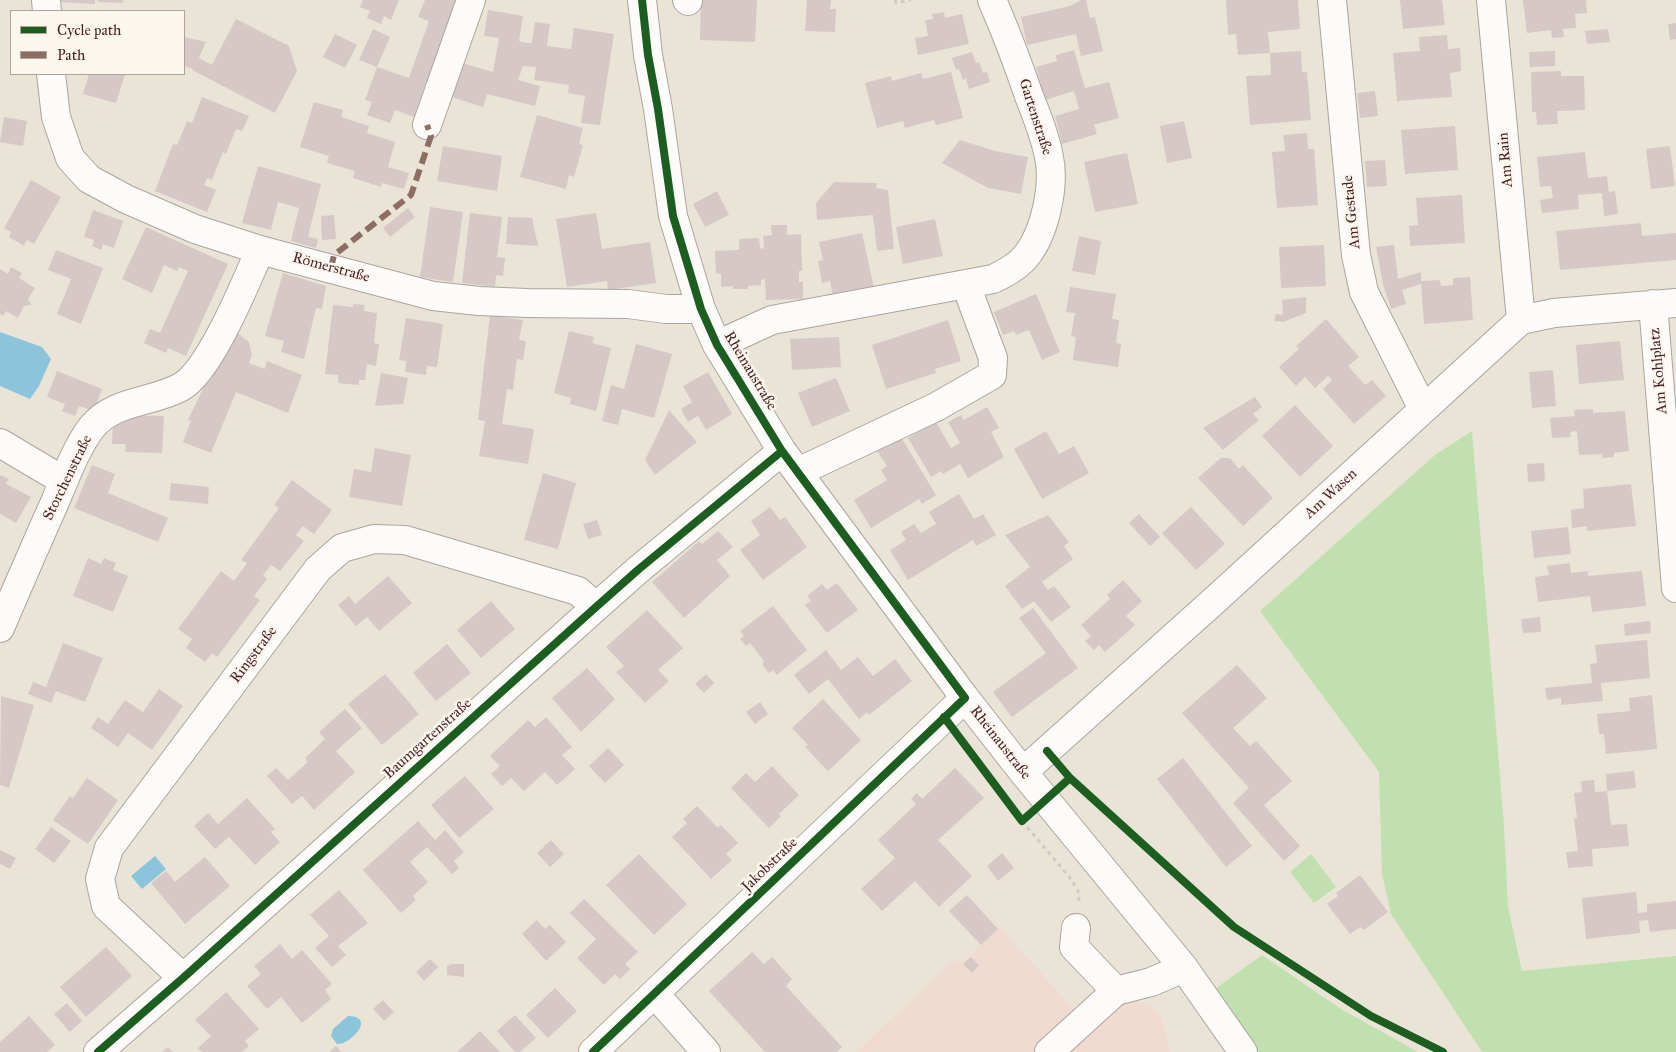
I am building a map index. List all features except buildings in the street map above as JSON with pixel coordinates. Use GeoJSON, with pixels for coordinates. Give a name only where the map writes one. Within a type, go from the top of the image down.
{"type":"FeatureCollection","features":[{"type":"Feature","properties":{"kind":"street"},"geometry":{"type":"LineString","coordinates":[[427,125],[471,0]]}},
{"type":"Feature","properties":{"kind":"street","name":"Rheinaustraße"},"geometry":{"type":"LineString","coordinates":[[642,0],[648,55],[658,109],[673,216],[701,309],[717,345],[790,461],[965,698],[1023,772],[1184,968],[1243,1052]]}},
{"type":"Feature","properties":{"kind":"street","name":"Gartenstraße"},"geometry":{"type":"LineString","coordinates":[[717,345],[772,320],[994,279],[1009,271],[1027,256],[1040,234],[1047,209],[1050,159],[1008,37],[992,0]]}},
{"type":"Feature","properties":{"kind":"street","name":"Am Gestade"},"geometry":{"type":"LineString","coordinates":[[1332,0],[1358,264],[1364,292],[1423,409]]}},
{"type":"Feature","properties":{"kind":"street","name":"Am Rain"},"geometry":{"type":"LineString","coordinates":[[1491,0],[1521,320]]}},
{"type":"Feature","properties":{"kind":"street","name":"Römerstraße"},"geometry":{"type":"LineString","coordinates":[[52,75],[56,117],[70,158],[89,179],[126,199],[195,229],[260,250],[433,296],[478,301],[628,304],[666,309],[701,309]]}},
{"type":"Feature","properties":{"kind":"street","name":"Storchenstraße"},"geometry":{"type":"LineString","coordinates":[[0,628],[64,481],[92,428],[102,417],[124,406],[159,397],[182,387],[194,376],[208,355],[240,297],[260,250]]}},
{"type":"Feature","properties":{"kind":"street"},"geometry":{"type":"LineString","coordinates":[[790,461],[936,407],[992,374],[993,358],[966,285]]}},
{"type":"Feature","properties":{"kind":"street"},"geometry":{"type":"LineString","coordinates":[[1521,320],[1554,313],[1665,304]]}},
{"type":"Feature","properties":{"kind":"street","name":"Am Kohlplatz"},"geometry":{"type":"LineString","coordinates":[[1665,304],[1676,588]]}},
{"type":"Feature","properties":{"kind":"street","name":"Am Wasen"},"geometry":{"type":"LineString","coordinates":[[1023,772],[1209,606],[1521,320]]}},
{"type":"Feature","properties":{"kind":"street"},"geometry":{"type":"LineString","coordinates":[[0,443],[64,481]]}},
{"type":"Feature","properties":{"kind":"street","name":"Baumgartenstraße"},"geometry":{"type":"LineString","coordinates":[[98,1052],[639,569],[790,461]]}},
{"type":"Feature","properties":{"kind":"street","name":"Ringstraße"},"geometry":{"type":"LineString","coordinates":[[183,978],[106,906],[100,879],[109,848],[318,570],[342,548],[374,539],[405,540],[578,591],[596,607]]}},
{"type":"Feature","properties":{"kind":"street","name":"Jakobstraße"},"geometry":{"type":"LineString","coordinates":[[593,1052],[965,698]]}},
{"type":"Feature","properties":{"kind":"street"},"geometry":{"type":"LineString","coordinates":[[1076,928],[1074,947],[1116,990]]}},
{"type":"Feature","properties":{"kind":"street"},"geometry":{"type":"LineString","coordinates":[[1049,1052],[1116,990],[1151,982],[1184,968]]}},
{"type":"Feature","properties":{"kind":"street"},"geometry":{"type":"LineString","coordinates":[[655,994],[706,1052]]}},
{"type":"Feature","properties":{"kind":"path"},"geometry":{"type":"LineString","coordinates":[[895,0],[896,3],[911,0]]}},
{"type":"Feature","properties":{"kind":"path"},"geometry":{"type":"LineString","coordinates":[[1022,822],[1071,879],[1078,891],[1076,928]]}},
{"type":"Feature","properties":{"kind":"shaded area"},"geometry":{"type":"Polygon","coordinates":[[[1000,928],[1094,1031],[1127,998],[1150,1006],[1162,1019],[1170,1052],[856,1052],[955,959],[960,964],[1000,928]]]}},
{"type":"Feature","properties":{"kind":"green space"},"geometry":{"type":"Polygon","coordinates":[[[1472,431],[1504,826],[1508,907],[1522,971],[1676,956],[1676,1052],[1482,1052],[1391,914],[1382,874],[1379,772],[1260,611],[1435,455],[1472,431]]]}},
{"type":"Feature","properties":{"kind":"green space"},"geometry":{"type":"Polygon","coordinates":[[[1311,854],[1336,887],[1314,903],[1290,872],[1311,854]]]}},
{"type":"Feature","properties":{"kind":"green space"},"geometry":{"type":"Polygon","coordinates":[[[1262,955],[1341,1009],[1418,1052],[1258,1052],[1215,989],[1262,955]]]}},
{"type":"Feature","properties":{"kind":"water"},"geometry":{"type":"Polygon","coordinates":[[[0,332],[42,347],[51,359],[39,386],[30,399],[0,386],[0,332]]]}},
{"type":"Feature","properties":{"kind":"water"},"geometry":{"type":"Polygon","coordinates":[[[155,856],[166,869],[142,889],[131,876],[155,856]]]}},
{"type":"Feature","properties":{"kind":"water"},"geometry":{"type":"Polygon","coordinates":[[[348,1016],[359,1019],[360,1027],[350,1039],[344,1043],[337,1044],[331,1036],[333,1029],[348,1016]]]}},
{"type":"Feature","properties":{"kind":"marked path"},"geometry":{"type":"LineString","coordinates":[[331,268],[334,255],[411,195],[431,136],[427,125]]}},
{"type":"Feature","properties":{"kind":"cycle path"},"geometry":{"type":"LineString","coordinates":[[593,1052],[965,698],[782,451],[717,345],[701,309],[673,216],[658,109],[648,55],[642,0]]}},
{"type":"Feature","properties":{"kind":"cycle path"},"geometry":{"type":"LineString","coordinates":[[98,1052],[639,569],[782,451]]}},
{"type":"Feature","properties":{"kind":"cycle path"},"geometry":{"type":"LineString","coordinates":[[944,717],[1022,821],[1070,778]]}},
{"type":"Feature","properties":{"kind":"cycle path"},"geometry":{"type":"LineString","coordinates":[[1047,751],[1070,778],[1234,927],[1371,1016],[1443,1052]]}}]}
